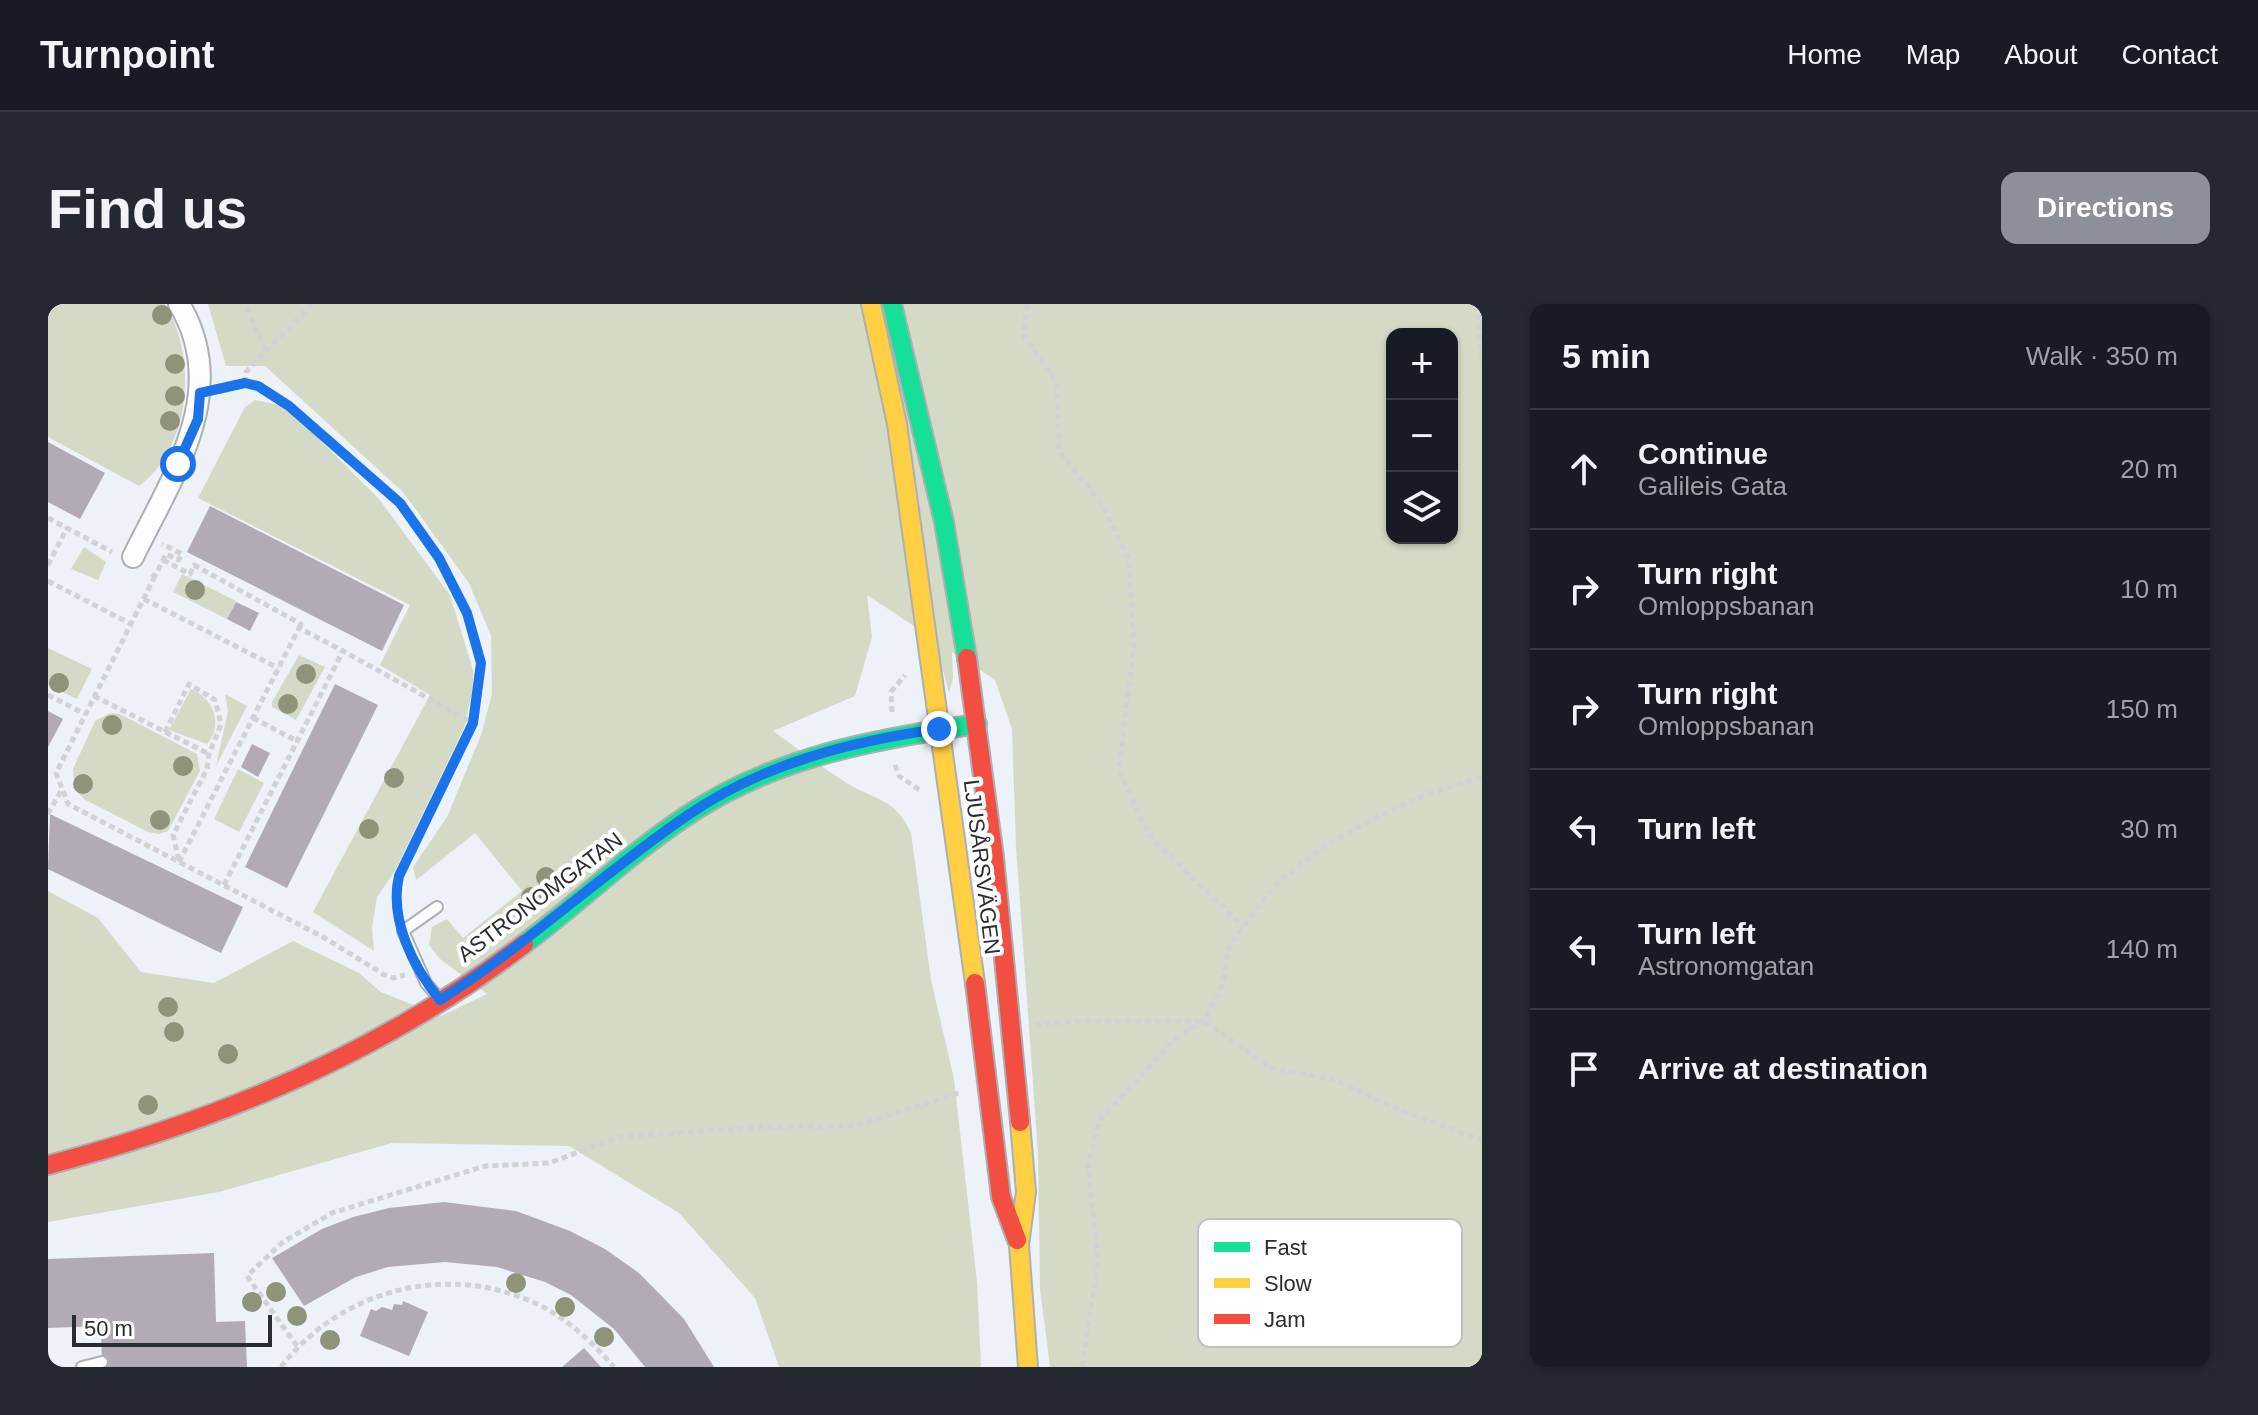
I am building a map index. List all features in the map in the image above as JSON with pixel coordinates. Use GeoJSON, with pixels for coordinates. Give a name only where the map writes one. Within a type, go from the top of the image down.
{"type":"FeatureCollection","features":[{"type":"Feature","properties":{"kind":"main road","name":"LJUSÅRSVÄGEN"},"geometry":{"type":"LineString","coordinates":[[871,304],[897,424],[1001,1197],[1019,1245]]}},
{"type":"Feature","properties":{"kind":"main road","name":"LJUSÅRSVÄGEN"},"geometry":{"type":"LineString","coordinates":[[892,304],[951,565],[977,724],[1026,1192],[1019,1245],[1028,1367]]}},
{"type":"Feature","properties":{"kind":"main road","name":"ASTRONOMGATAN"},"geometry":{"type":"LineString","coordinates":[[48,1165],[187,1126],[335,1058],[440,1000],[492,967],[701,807],[797,761],[859,742],[977,724]]}},
{"type":"Feature","properties":{"kind":"street"},"geometry":{"type":"LineString","coordinates":[[133,557],[198,419],[200,393],[196,340],[179,304]]}},
{"type":"Feature","properties":{"kind":"lane"},"geometry":{"type":"LineString","coordinates":[[437,907],[403,931],[419,969],[440,1000]]}},
{"type":"Feature","properties":{"kind":"lane"},"geometry":{"type":"LineString","coordinates":[[82,1367],[102,1362]]}},
{"type":"Feature","properties":{"kind":"path"},"geometry":{"type":"LineString","coordinates":[[245,383],[246,372],[312,304]]}},
{"type":"Feature","properties":{"kind":"path"},"geometry":{"type":"LineString","coordinates":[[1027,304],[1024,336],[1057,383],[1059,451],[1103,506],[1129,560],[1134,644],[1119,770],[1149,835],[1243,927]]}},
{"type":"Feature","properties":{"kind":"path"},"geometry":{"type":"LineString","coordinates":[[1477,304],[1482,366]]}},
{"type":"Feature","properties":{"kind":"path"},"geometry":{"type":"LineString","coordinates":[[247,308],[266,352]]}},
{"type":"Feature","properties":{"kind":"path"},"geometry":{"type":"LineString","coordinates":[[200,393],[245,383],[258,386],[289,406],[400,503],[439,558],[467,613],[481,663],[473,723],[399,876],[394,899],[403,931]]}},
{"type":"Feature","properties":{"kind":"path"},"geometry":{"type":"LineString","coordinates":[[48,518],[67,528],[48,565]]}},
{"type":"Feature","properties":{"kind":"path"},"geometry":{"type":"LineString","coordinates":[[163,560],[190,574],[194,565],[301,624],[179,862]]}},
{"type":"Feature","properties":{"kind":"path"},"geometry":{"type":"LineString","coordinates":[[155,576],[56,773],[68,804],[224,885],[383,974],[393,978],[419,969]]}},
{"type":"Feature","properties":{"kind":"path"},"geometry":{"type":"LineString","coordinates":[[48,581],[131,624]]}},
{"type":"Feature","properties":{"kind":"path"},"geometry":{"type":"LineString","coordinates":[[144,598],[278,668]]}},
{"type":"Feature","properties":{"kind":"path"},"geometry":{"type":"LineString","coordinates":[[299,628],[473,723]]}},
{"type":"Feature","properties":{"kind":"path"},"geometry":{"type":"LineString","coordinates":[[224,885],[343,651]]}},
{"type":"Feature","properties":{"kind":"path"},"geometry":{"type":"LineString","coordinates":[[165,732],[189,684],[215,700],[221,724],[209,754],[207,769],[173,835],[179,862]]}},
{"type":"Feature","properties":{"kind":"path"},"geometry":{"type":"LineString","coordinates":[[48,695],[85,714]]}},
{"type":"Feature","properties":{"kind":"path"},"geometry":{"type":"LineString","coordinates":[[94,696],[209,754]]}},
{"type":"Feature","properties":{"kind":"path"},"geometry":{"type":"LineString","coordinates":[[253,718],[297,741]]}},
{"type":"Feature","properties":{"kind":"path"},"geometry":{"type":"LineString","coordinates":[[1082,1367],[1098,1261],[1088,1165],[1099,1121],[1173,1041],[1203,1021],[1221,990],[1230,944],[1274,886],[1320,849],[1369,821],[1425,795],[1482,777]]}},
{"type":"Feature","properties":{"kind":"path"},"geometry":{"type":"LineString","coordinates":[[48,814],[62,789]]}},
{"type":"Feature","properties":{"kind":"path"},"geometry":{"type":"LineString","coordinates":[[1039,1024],[1203,1021],[1274,1069],[1336,1080],[1397,1109],[1482,1140]]}},
{"type":"Feature","properties":{"kind":"path"},"geometry":{"type":"LineString","coordinates":[[297,1346],[247,1276],[283,1242],[332,1213],[485,1166],[549,1163],[619,1137],[766,1127],[855,1126],[970,1089]]}},
{"type":"Feature","properties":{"kind":"path"},"geometry":{"type":"LineString","coordinates":[[281,1367],[297,1346],[363,1301],[398,1288],[443,1283],[470,1285],[539,1305],[591,1341],[614,1367]]}},
{"type":"Feature","properties":{"kind":"green space"},"geometry":{"type":"Polygon","coordinates":[[[48,304],[165,304],[182,350],[184,401],[170,449],[139,486],[48,437],[48,304]]]}},
{"type":"Feature","properties":{"kind":"green space"},"geometry":{"type":"Polygon","coordinates":[[[208,304],[1482,304],[1482,1367],[1050,1367],[1040,1289],[1038,1153],[1016,847],[1012,729],[995,680],[952,652],[953,678],[949,693],[935,640],[867,595],[872,637],[855,696],[773,731],[845,782],[891,806],[911,833],[931,980],[954,1079],[977,1282],[981,1367],[779,1367],[755,1298],[679,1213],[569,1146],[392,1143],[219,1192],[48,1222],[48,891],[98,918],[141,972],[214,983],[293,941],[359,973],[381,992],[441,1016],[487,994],[440,959],[429,945],[432,927],[447,919],[463,938],[522,891],[475,833],[416,880],[413,867],[447,817],[481,735],[492,694],[491,636],[469,583],[403,492],[265,366],[226,366],[208,304]]]}},
{"type":"Feature","properties":{"kind":"green space"},"geometry":{"type":"Polygon","coordinates":[[[255,400],[279,405],[295,415],[379,499],[450,595],[473,670],[473,687],[464,728],[395,871],[377,897],[372,927],[374,951],[313,912],[430,695],[380,665],[410,605],[198,498],[245,407],[255,400]]]}},
{"type":"Feature","properties":{"kind":"green space"},"geometry":{"type":"Polygon","coordinates":[[[84,547],[106,562],[98,580],[71,569],[84,547]]]}},
{"type":"Feature","properties":{"kind":"green space"},"geometry":{"type":"Polygon","coordinates":[[[182,574],[236,601],[227,619],[173,592],[182,574]]]}},
{"type":"Feature","properties":{"kind":"green space"},"geometry":{"type":"Polygon","coordinates":[[[48,648],[92,669],[77,699],[48,685],[48,648]]]}},
{"type":"Feature","properties":{"kind":"green space"},"geometry":{"type":"Polygon","coordinates":[[[299,655],[325,667],[296,720],[272,707],[272,702],[299,655]]]}},
{"type":"Feature","properties":{"kind":"green space"},"geometry":{"type":"Polygon","coordinates":[[[191,689],[205,699],[214,712],[215,728],[207,744],[169,730],[191,689]]]}},
{"type":"Feature","properties":{"kind":"green space"},"geometry":{"type":"Polygon","coordinates":[[[225,694],[247,706],[216,766],[228,711],[225,694]]]}},
{"type":"Feature","properties":{"kind":"green space"},"geometry":{"type":"Polygon","coordinates":[[[110,713],[120,714],[197,754],[200,771],[168,831],[159,834],[148,832],[84,799],[75,790],[73,769],[95,721],[110,713]]]}},
{"type":"Feature","properties":{"kind":"green space"},"geometry":{"type":"Polygon","coordinates":[[[238,769],[264,783],[239,832],[214,819],[238,769]]]}},
{"type":"Feature","properties":{"kind":"building"},"geometry":{"type":"Polygon","coordinates":[[[48,442],[105,473],[80,519],[48,502],[48,442]]]}},
{"type":"Feature","properties":{"kind":"building"},"geometry":{"type":"Polygon","coordinates":[[[210,506],[404,605],[382,651],[187,552],[210,506]]]}},
{"type":"Feature","properties":{"kind":"building"},"geometry":{"type":"Polygon","coordinates":[[[236,602],[259,613],[250,631],[227,619],[236,602]]]}},
{"type":"Feature","properties":{"kind":"building"},"geometry":{"type":"Polygon","coordinates":[[[335,684],[378,705],[287,888],[245,867],[335,684]]]}},
{"type":"Feature","properties":{"kind":"building"},"geometry":{"type":"Polygon","coordinates":[[[48,711],[63,719],[48,747],[48,711]]]}},
{"type":"Feature","properties":{"kind":"building"},"geometry":{"type":"Polygon","coordinates":[[[252,744],[270,753],[258,777],[241,767],[252,744]]]}},
{"type":"Feature","properties":{"kind":"building"},"geometry":{"type":"Polygon","coordinates":[[[50,814],[243,907],[221,953],[48,869],[50,814]]]}},
{"type":"Feature","properties":{"kind":"building"},"geometry":{"type":"Polygon","coordinates":[[[444,1202],[516,1211],[570,1231],[605,1249],[639,1273],[684,1319],[714,1367],[645,1367],[614,1329],[571,1295],[545,1282],[497,1267],[445,1262],[388,1267],[356,1277],[304,1306],[272,1258],[322,1229],[353,1217],[389,1208],[444,1202]]]}},
{"type":"Feature","properties":{"kind":"building"},"geometry":{"type":"Polygon","coordinates":[[[214,1253],[216,1322],[245,1321],[247,1367],[102,1367],[101,1326],[48,1328],[48,1259],[214,1253]]]}},
{"type":"Feature","properties":{"kind":"building"},"geometry":{"type":"Polygon","coordinates":[[[403,1301],[428,1312],[409,1356],[360,1336],[371,1309],[376,1311],[382,1307],[392,1310],[394,1304],[402,1305],[403,1301]]]}},
{"type":"Feature","properties":{"kind":"building"},"geometry":{"type":"Polygon","coordinates":[[[584,1348],[601,1367],[562,1367],[584,1348]]]}},
{"type":"Feature","properties":{"kind":"traffic: fast"},"geometry":{"type":"LineString","coordinates":[[892,304],[944,522],[967,658]]}},
{"type":"Feature","properties":{"kind":"traffic: fast"},"geometry":{"type":"LineString","coordinates":[[524,944],[646,845],[688,815],[755,778],[827,753],[901,736],[977,724]]}},
{"type":"Feature","properties":{"kind":"traffic: slow"},"geometry":{"type":"LineString","coordinates":[[871,304],[897,424],[975,983]]}},
{"type":"Feature","properties":{"kind":"traffic: slow"},"geometry":{"type":"LineString","coordinates":[[1020,1122],[1026,1192],[1019,1245],[1028,1367]]}},
{"type":"Feature","properties":{"kind":"traffic: jam"},"geometry":{"type":"LineString","coordinates":[[967,658],[994,857],[1020,1122]]}},
{"type":"Feature","properties":{"kind":"traffic: jam"},"geometry":{"type":"LineString","coordinates":[[48,1165],[174,1127],[297,1078],[414,1017],[524,944]]}},
{"type":"Feature","properties":{"kind":"traffic: jam"},"geometry":{"type":"LineString","coordinates":[[975,983],[1001,1197],[1017,1240]]}},
{"type":"Feature","properties":{"kind":"route"},"geometry":{"type":"LineString","coordinates":[[178,464],[198,419],[200,393],[245,383],[258,386],[289,406],[400,503],[439,558],[467,613],[481,663],[473,723],[440,797],[399,876],[394,899],[395,911],[419,969],[440,1000],[492,967],[690,813],[797,761],[859,742],[939,729]]}}]}
